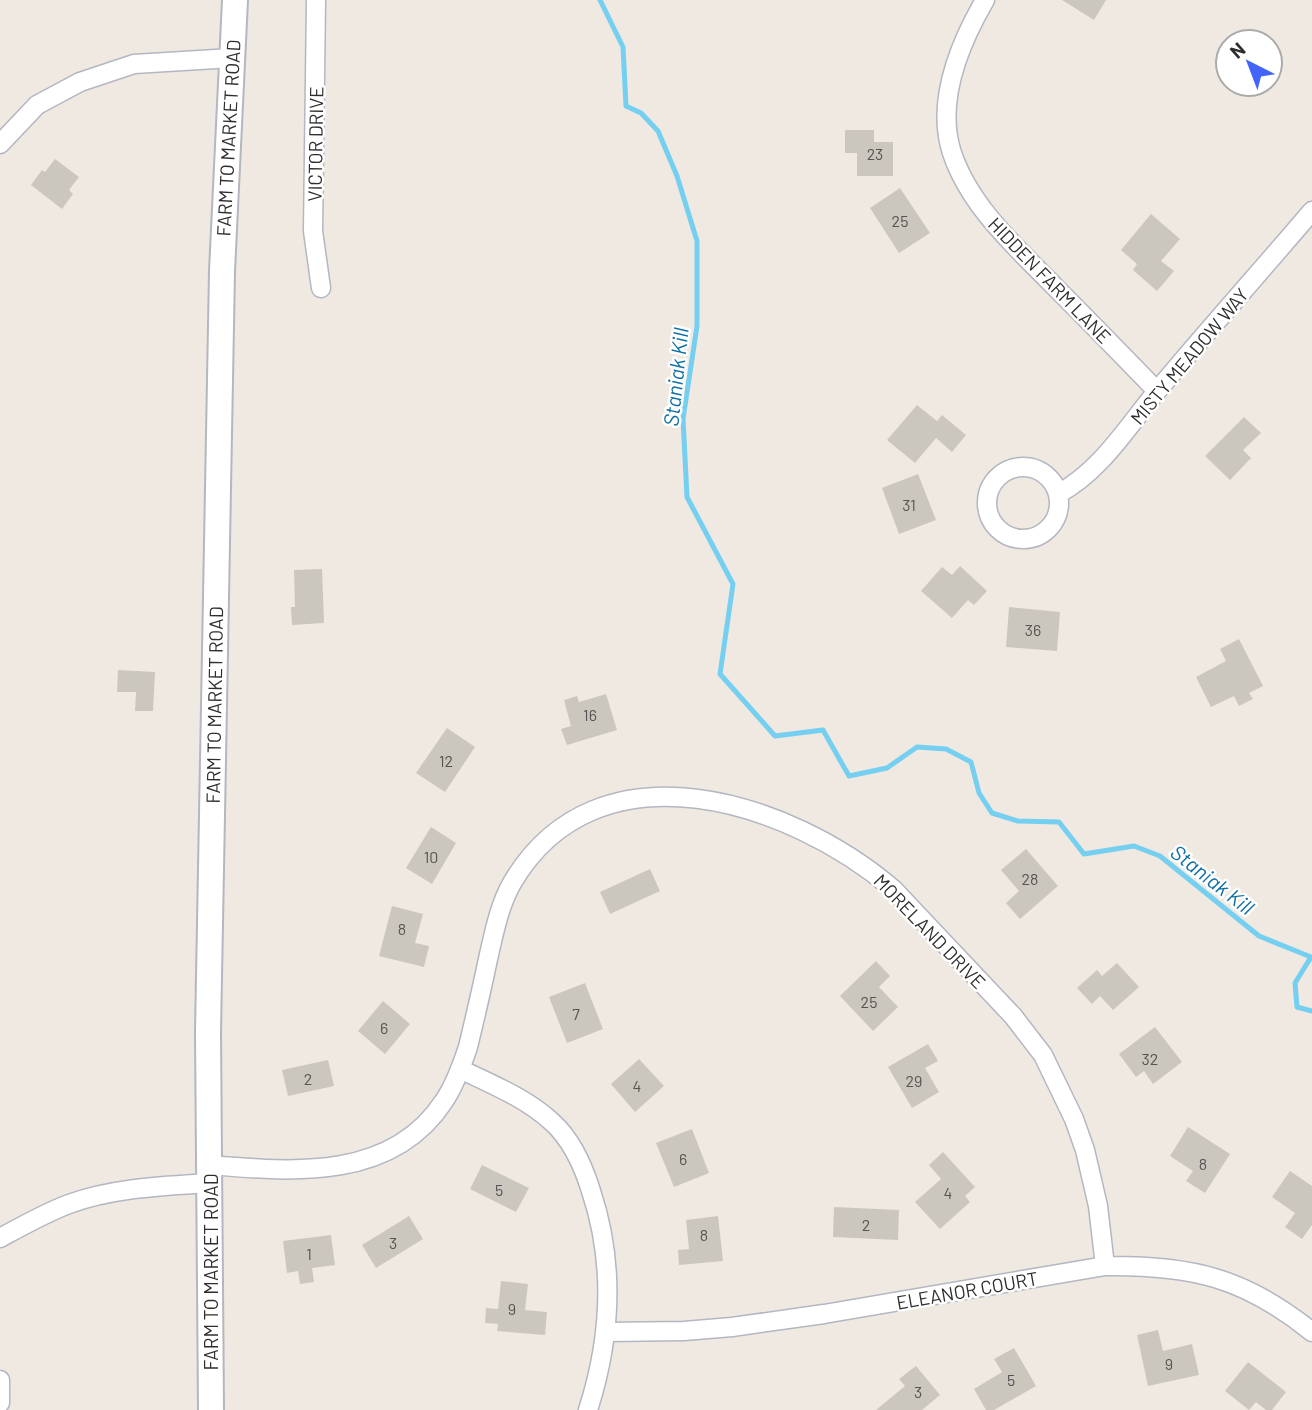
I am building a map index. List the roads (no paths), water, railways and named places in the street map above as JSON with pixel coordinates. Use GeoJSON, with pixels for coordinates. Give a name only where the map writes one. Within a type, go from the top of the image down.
{"type":"FeatureCollection","features":[{"type":"Feature","properties":{"kind":"street","name":"FARM TO MARKET ROAD"},"geometry":{"type":"LineString","coordinates":[[211,1410],[208,1018],[221,285],[235,0]]}},
{"type":"Feature","properties":{"kind":"street","name":"VICTOR DRIVE"},"geometry":{"type":"LineString","coordinates":[[316,0],[313,231],[321,288]]}},
{"type":"Feature","properties":{"kind":"street","name":"HIDDEN FARM LANE"},"geometry":{"type":"LineString","coordinates":[[985,0],[954,61],[947,125],[952,152],[971,191],[989,217],[1157,391]]}},
{"type":"Feature","properties":{"kind":"street"},"geometry":{"type":"LineString","coordinates":[[0,144],[37,106],[80,82],[135,64],[232,58]]}},
{"type":"Feature","properties":{"kind":"street","name":"MISTY MEADOW WAY"},"geometry":{"type":"LineString","coordinates":[[1058,494],[1086,476],[1114,447],[1157,391],[1312,211]]}},
{"type":"Feature","properties":{"kind":"street"},"geometry":{"type":"LineString","coordinates":[[1034,468],[1045,474],[1058,494],[1059,506],[1050,527],[1041,535],[1018,540],[997,530],[990,520],[987,496],[991,485],[999,475],[1010,469],[1034,468]]}},
{"type":"Feature","properties":{"kind":"street","name":"MORELAND DRIVE"},"geometry":{"type":"LineString","coordinates":[[0,1238],[69,1204],[116,1193],[161,1186],[209,1174],[338,1167],[391,1149],[411,1136],[445,1100],[468,1047],[500,911],[517,876],[545,842],[566,822],[593,809],[622,800],[682,798],[739,807],[792,825],[821,838],[871,870],[893,889],[1031,1038],[1059,1085],[1085,1150],[1098,1206],[1105,1266]]}},
{"type":"Feature","properties":{"kind":"street"},"geometry":{"type":"LineString","coordinates":[[460,1069],[532,1107],[551,1121],[576,1154],[592,1193],[605,1240],[608,1278],[606,1332],[599,1375],[588,1410]]}},
{"type":"Feature","properties":{"kind":"street","name":"ELEANOR COURT"},"geometry":{"type":"LineString","coordinates":[[606,1332],[684,1331],[745,1326],[1105,1266],[1148,1265],[1196,1272],[1226,1280],[1267,1300],[1312,1332]]}},
{"type":"Feature","properties":{"kind":"street"},"geometry":{"type":"LineString","coordinates":[[0,1380],[0,1403]]}},
{"type":"Feature","properties":{"kind":"waterway","name":"Staniak Kill"},"geometry":{"type":"LineString","coordinates":[[600,0],[623,47],[626,106],[641,113],[658,131],[677,176],[697,241],[697,326],[683,419],[687,497],[733,584],[720,674],[775,736],[823,730],[849,776],[887,768],[917,747],[946,749],[971,762],[979,793],[992,813],[1018,821],[1059,822],[1084,854],[1134,846],[1160,856],[1259,936],[1311,957],[1295,983],[1297,1007],[1312,1011]]}}]}
